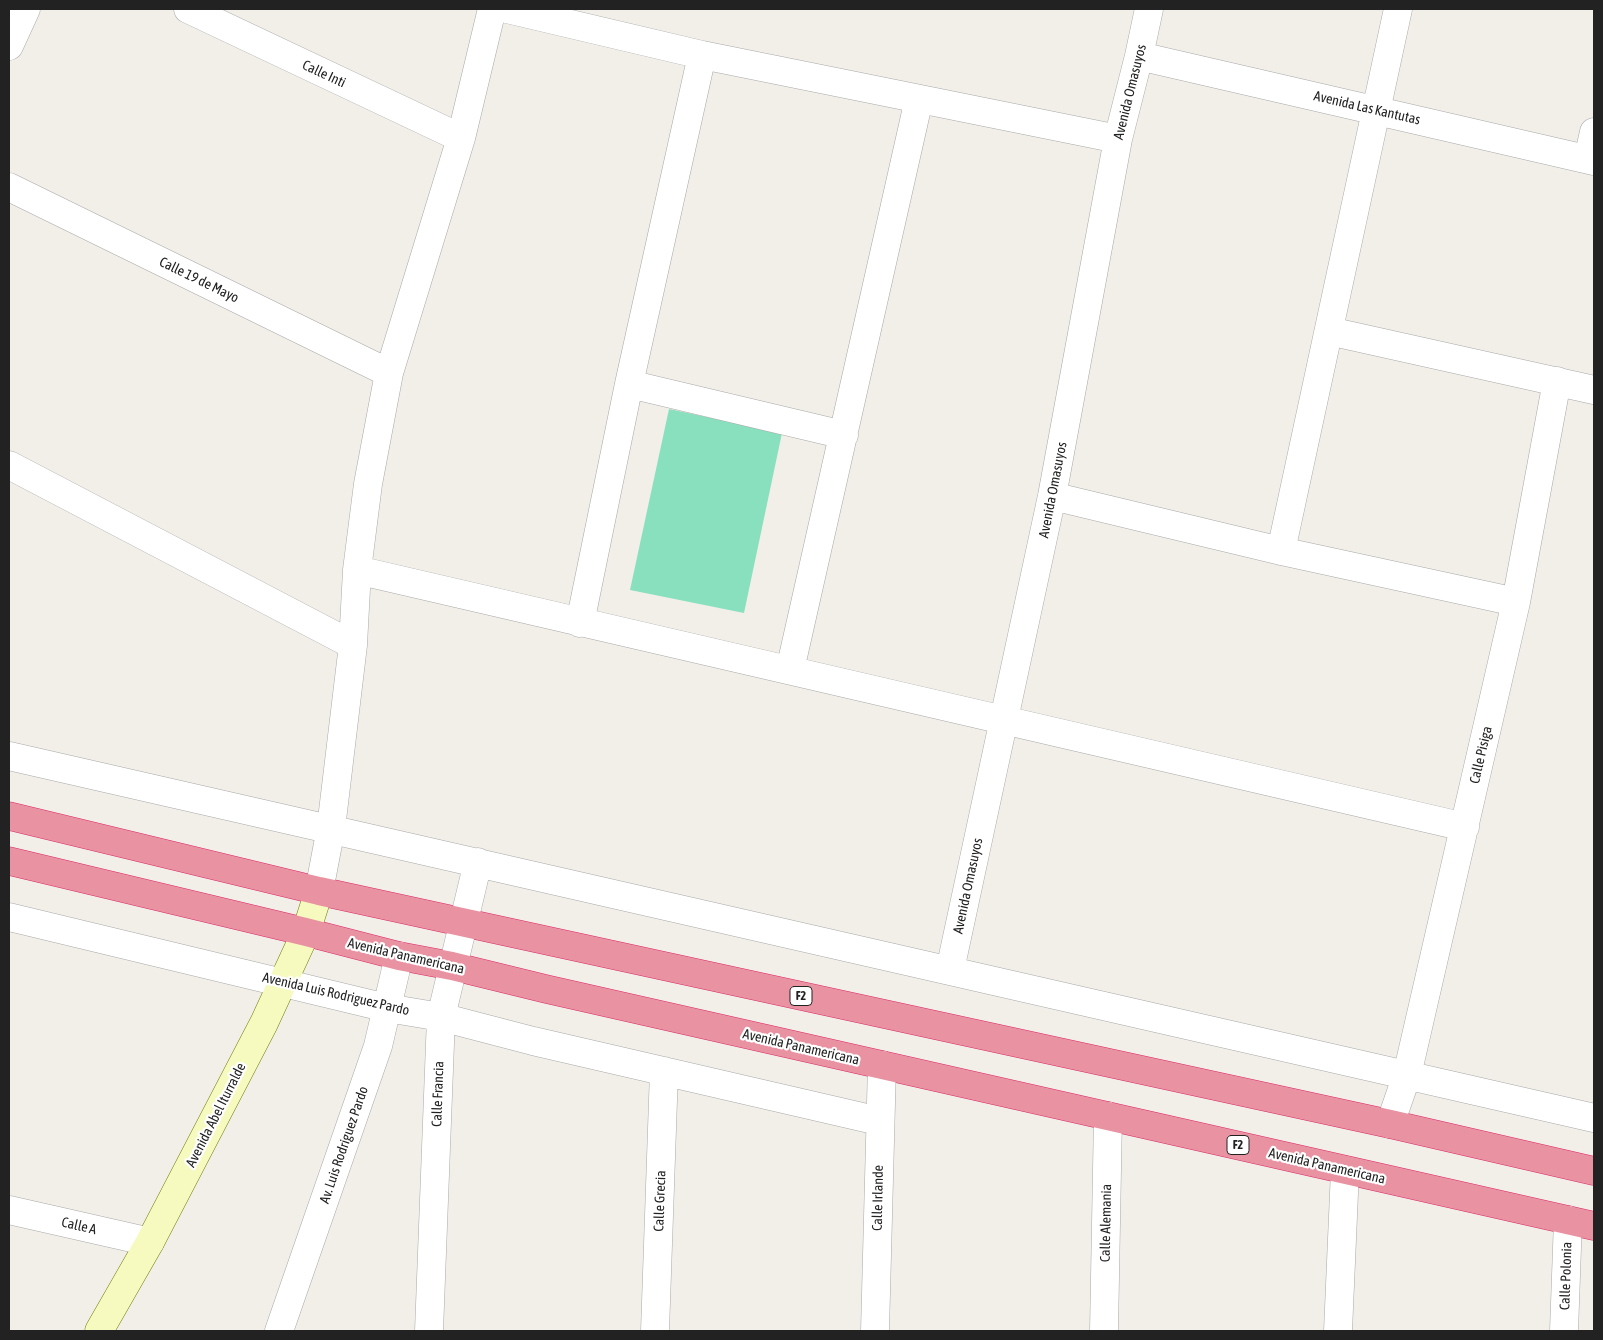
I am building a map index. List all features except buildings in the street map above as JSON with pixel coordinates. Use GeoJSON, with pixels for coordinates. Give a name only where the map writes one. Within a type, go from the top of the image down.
{"type":"FeatureCollection","features":[{"type":"Feature","properties":{"kind":"highway","name":"F2"},"geometry":{"type":"LineString","coordinates":[[9,816],[319,891],[1390,1124],[1594,1171]]}},
{"type":"Feature","properties":{"kind":"highway","name":"Avenida Panamericana"},"geometry":{"type":"LineString","coordinates":[[9,861],[555,992],[1594,1226]]}},
{"type":"Feature","properties":{"kind":"street"},"geometry":{"type":"LineString","coordinates":[[9,46],[26,9]]}},
{"type":"Feature","properties":{"kind":"street","name":"Calle Inti"},"geometry":{"type":"LineString","coordinates":[[188,9],[460,138]]}},
{"type":"Feature","properties":{"kind":"street"},"geometry":{"type":"LineString","coordinates":[[319,891],[331,828],[353,645],[357,570],[368,484],[389,373],[460,138],[492,9]]}},
{"type":"Feature","properties":{"kind":"street"},"geometry":{"type":"LineString","coordinates":[[507,9],[702,55],[1118,139]]}},
{"type":"Feature","properties":{"kind":"street","name":"Avenida Omasuyos"},"geometry":{"type":"LineString","coordinates":[[950,970],[1052,496],[1118,139],[1149,9]]}},
{"type":"Feature","properties":{"kind":"street"},"geometry":{"type":"LineString","coordinates":[[1281,550],[1398,9]]}},
{"type":"Feature","properties":{"kind":"street"},"geometry":{"type":"LineString","coordinates":[[580,622],[628,384],[702,55]]}},
{"type":"Feature","properties":{"kind":"street","name":"Avenida Las Kantutas"},"geometry":{"type":"LineString","coordinates":[[1139,56],[1591,160]]}},
{"type":"Feature","properties":{"kind":"street"},"geometry":{"type":"LineString","coordinates":[[790,670],[919,99]]}},
{"type":"Feature","properties":{"kind":"street"},"geometry":{"type":"LineString","coordinates":[[1591,160],[1594,132]]}},
{"type":"Feature","properties":{"kind":"street","name":"Calle 19 de Mayo"},"geometry":{"type":"LineString","coordinates":[[9,188],[389,373]]}},
{"type":"Feature","properties":{"kind":"street"},"geometry":{"type":"LineString","coordinates":[[1329,331],[1594,390]]}},
{"type":"Feature","properties":{"kind":"street","name":"Calle Pisiga"},"geometry":{"type":"LineString","coordinates":[[1390,1124],[1408,1075],[1516,602],[1557,381]]}},
{"type":"Feature","properties":{"kind":"street"},"geometry":{"type":"LineString","coordinates":[[628,384],[844,435]]}},
{"type":"Feature","properties":{"kind":"street"},"geometry":{"type":"LineString","coordinates":[[9,465],[353,645]]}},
{"type":"Feature","properties":{"kind":"street"},"geometry":{"type":"LineString","coordinates":[[1052,496],[1281,550],[1516,602]]}},
{"type":"Feature","properties":{"kind":"street"},"geometry":{"type":"LineString","coordinates":[[357,570],[1465,827]]}},
{"type":"Feature","properties":{"kind":"street"},"geometry":{"type":"LineString","coordinates":[[9,756],[331,828],[1594,1118]]}},
{"type":"Feature","properties":{"kind":"street","name":"Calle Francia"},"geometry":{"type":"LineString","coordinates":[[429,1331],[441,1017],[478,862]]}},
{"type":"Feature","properties":{"kind":"street","name":"Avenida Abel Iturralde"},"geometry":{"type":"LineString","coordinates":[[99,1331],[150,1242],[264,1023],[306,932],[319,891]]}},
{"type":"Feature","properties":{"kind":"street","name":"Avenida Luis Rodriguez Pardo"},"geometry":{"type":"LineString","coordinates":[[9,917],[387,1008],[441,1017],[664,1072]]}},
{"type":"Feature","properties":{"kind":"street","name":"Av. Luis Rodriguez Pardo"},"geometry":{"type":"LineString","coordinates":[[279,1331],[378,1046],[399,956]]}},
{"type":"Feature","properties":{"kind":"street","name":"Calle Irlande"},"geometry":{"type":"LineString","coordinates":[[875,1331],[879,1121],[882,1065]]}},
{"type":"Feature","properties":{"kind":"street"},"geometry":{"type":"LineString","coordinates":[[664,1072],[879,1121]]}},
{"type":"Feature","properties":{"kind":"street","name":"Calle Grecia"},"geometry":{"type":"LineString","coordinates":[[655,1331],[664,1072]]}},
{"type":"Feature","properties":{"kind":"street","name":"Calle Alemania"},"geometry":{"type":"LineString","coordinates":[[1104,1331],[1108,1116]]}},
{"type":"Feature","properties":{"kind":"street"},"geometry":{"type":"LineString","coordinates":[[1338,1331],[1345,1170]]}},
{"type":"Feature","properties":{"kind":"street","name":"Calle A"},"geometry":{"type":"LineString","coordinates":[[9,1210],[150,1242]]}},
{"type":"Feature","properties":{"kind":"street","name":"Calle Polonia"},"geometry":{"type":"LineString","coordinates":[[1564,1331],[1568,1220]]}},
{"type":"Feature","properties":{"kind":"green space"},"geometry":{"type":"Polygon","coordinates":[[[669,409],[782,433],[744,613],[630,590],[669,409]]]}}]}
